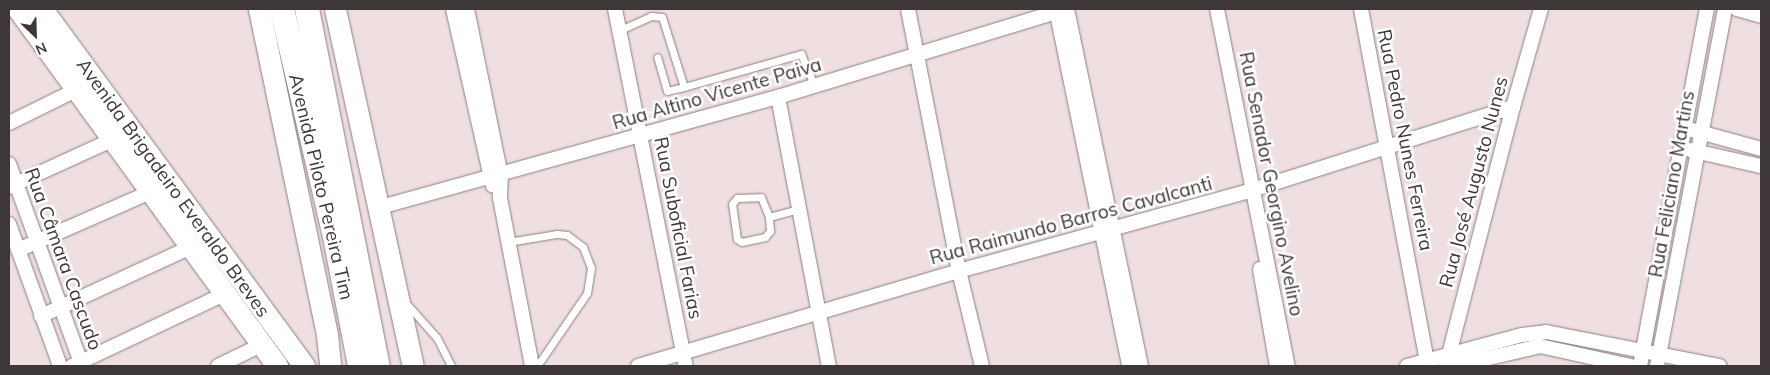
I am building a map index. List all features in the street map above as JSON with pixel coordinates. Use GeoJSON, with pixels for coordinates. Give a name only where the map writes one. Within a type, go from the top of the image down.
{"type":"FeatureCollection","features":[{"type":"Feature","properties":{"kind":"highway","name":"Avenida Piloto Pereira Tim"},"geometry":{"type":"LineString","coordinates":[[282,9],[360,366]]}},
{"type":"Feature","properties":{"kind":"highway","name":"Avenida Piloto Pereira Tim"},"geometry":{"type":"LineString","coordinates":[[307,9],[341,169],[378,366]]}},
{"type":"Feature","properties":{"kind":"main road","name":"Avenida Brigadeiro Everaldo Breves"},"geometry":{"type":"LineString","coordinates":[[18,9],[114,139],[189,248],[277,366]]}},
{"type":"Feature","properties":{"kind":"main road","name":"Avenida Brigadeiro Everaldo Breves"},"geometry":{"type":"LineString","coordinates":[[42,9],[304,366]]}},
{"type":"Feature","properties":{"kind":"main road"},"geometry":{"type":"LineString","coordinates":[[259,9],[327,335],[330,366]]}},
{"type":"Feature","properties":{"kind":"main road"},"geometry":{"type":"LineString","coordinates":[[335,9],[395,294],[413,366]]}},
{"type":"Feature","properties":{"kind":"main road"},"geometry":{"type":"LineString","coordinates":[[288,346],[307,349],[318,344],[327,335]]}},
{"type":"Feature","properties":{"kind":"street"},"geometry":{"type":"LineString","coordinates":[[453,9],[500,198],[532,366]]}},
{"type":"Feature","properties":{"kind":"street"},"geometry":{"type":"LineString","coordinates":[[467,9],[495,178]]}},
{"type":"Feature","properties":{"kind":"street","name":"Rua Suboficial Farias"},"geometry":{"type":"LineString","coordinates":[[615,9],[686,366]]}},
{"type":"Feature","properties":{"kind":"street"},"geometry":{"type":"LineString","coordinates":[[908,9],[959,271],[982,366]]}},
{"type":"Feature","properties":{"kind":"street"},"geometry":{"type":"LineString","coordinates":[[1061,9],[1107,229],[1141,366]]}},
{"type":"Feature","properties":{"kind":"street","name":"Rua Altino Vicente Paiva"},"geometry":{"type":"LineString","coordinates":[[377,208],[495,178],[778,97],[1061,9]]}},
{"type":"Feature","properties":{"kind":"street","name":"Rua Senador Georgino Avelino"},"geometry":{"type":"LineString","coordinates":[[1208,9],[1288,366]]}},
{"type":"Feature","properties":{"kind":"street","name":"Rua Senador Georgino Avelino"},"geometry":{"type":"LineString","coordinates":[[1217,9],[1250,191],[1277,366]]}},
{"type":"Feature","properties":{"kind":"street","name":"Rua Pedro Nunes Ferreira"},"geometry":{"type":"LineString","coordinates":[[1361,9],[1428,363]]}},
{"type":"Feature","properties":{"kind":"street","name":"Rua José Augusto Nunes"},"geometry":{"type":"LineString","coordinates":[[1450,363],[1513,107],[1542,9]]}},
{"type":"Feature","properties":{"kind":"street","name":"Rua Feliciano Martins"},"geometry":{"type":"LineString","coordinates":[[1640,366],[1707,9]]}},
{"type":"Feature","properties":{"kind":"street","name":"Rua Feliciano Martins"},"geometry":{"type":"LineString","coordinates":[[1659,360],[1715,52],[1725,9]]}},
{"type":"Feature","properties":{"kind":"street"},"geometry":{"type":"LineString","coordinates":[[1737,9],[1761,16]]}},
{"type":"Feature","properties":{"kind":"street"},"geometry":{"type":"LineString","coordinates":[[1700,48],[1715,52]]}},
{"type":"Feature","properties":{"kind":"street"},"geometry":{"type":"LineString","coordinates":[[9,123],[78,89]]}},
{"type":"Feature","properties":{"kind":"street"},"geometry":{"type":"LineString","coordinates":[[778,97],[829,366]]}},
{"type":"Feature","properties":{"kind":"street","name":"Rua Raimundo Barros Cavalcanti"},"geometry":{"type":"LineString","coordinates":[[638,366],[818,311],[1107,229],[1250,191],[1513,107]]}},
{"type":"Feature","properties":{"kind":"street"},"geometry":{"type":"LineString","coordinates":[[1685,128],[1761,149]]}},
{"type":"Feature","properties":{"kind":"street"},"geometry":{"type":"LineString","coordinates":[[12,185],[114,139]]}},
{"type":"Feature","properties":{"kind":"street"},"geometry":{"type":"LineString","coordinates":[[1682,148],[1761,166]]}},
{"type":"Feature","properties":{"kind":"street","name":"Rua Câmara Cascudo"},"geometry":{"type":"LineString","coordinates":[[9,164],[12,185],[37,243],[61,309],[78,365]]}},
{"type":"Feature","properties":{"kind":"street"},"geometry":{"type":"LineString","coordinates":[[18,250],[151,192]]}},
{"type":"Feature","properties":{"kind":"street","name":"Rua Câmara Cascudo"},"geometry":{"type":"LineString","coordinates":[[9,224],[60,366]]}},
{"type":"Feature","properties":{"kind":"street"},"geometry":{"type":"LineString","coordinates":[[1107,229],[1129,366]]}},
{"type":"Feature","properties":{"kind":"street"},"geometry":{"type":"LineString","coordinates":[[42,316],[61,309],[189,248]]}},
{"type":"Feature","properties":{"kind":"street"},"geometry":{"type":"LineString","coordinates":[[78,365],[224,294]]}},
{"type":"Feature","properties":{"kind":"street"},"geometry":{"type":"LineString","coordinates":[[1407,366],[1428,363],[1450,363],[1522,342],[1546,332],[1631,366]]}},
{"type":"Feature","properties":{"kind":"street"},"geometry":{"type":"LineString","coordinates":[[1567,342],[1643,350],[1659,360],[1720,366]]}},
{"type":"Feature","properties":{"kind":"street"},"geometry":{"type":"LineString","coordinates":[[218,366],[261,345]]}},
{"type":"Feature","properties":{"kind":"lane"},"geometry":{"type":"LineString","coordinates":[[620,30],[651,16],[662,16],[684,87]]}},
{"type":"Feature","properties":{"kind":"lane"},"geometry":{"type":"LineString","coordinates":[[657,57],[667,91],[801,54],[814,85]]}},
{"type":"Feature","properties":{"kind":"lane"},"geometry":{"type":"LineString","coordinates":[[761,197],[770,217],[770,232],[765,237],[742,242],[737,239],[732,204],[737,198],[761,197]]}},
{"type":"Feature","properties":{"kind":"lane"},"geometry":{"type":"LineString","coordinates":[[770,217],[799,210]]}},
{"type":"Feature","properties":{"kind":"lane"},"geometry":{"type":"LineString","coordinates":[[508,242],[557,234],[567,235],[583,248],[590,263],[591,281],[587,292],[536,366]]}},
{"type":"Feature","properties":{"kind":"lane"},"geometry":{"type":"LineString","coordinates":[[395,294],[425,322],[451,366]]}}]}
